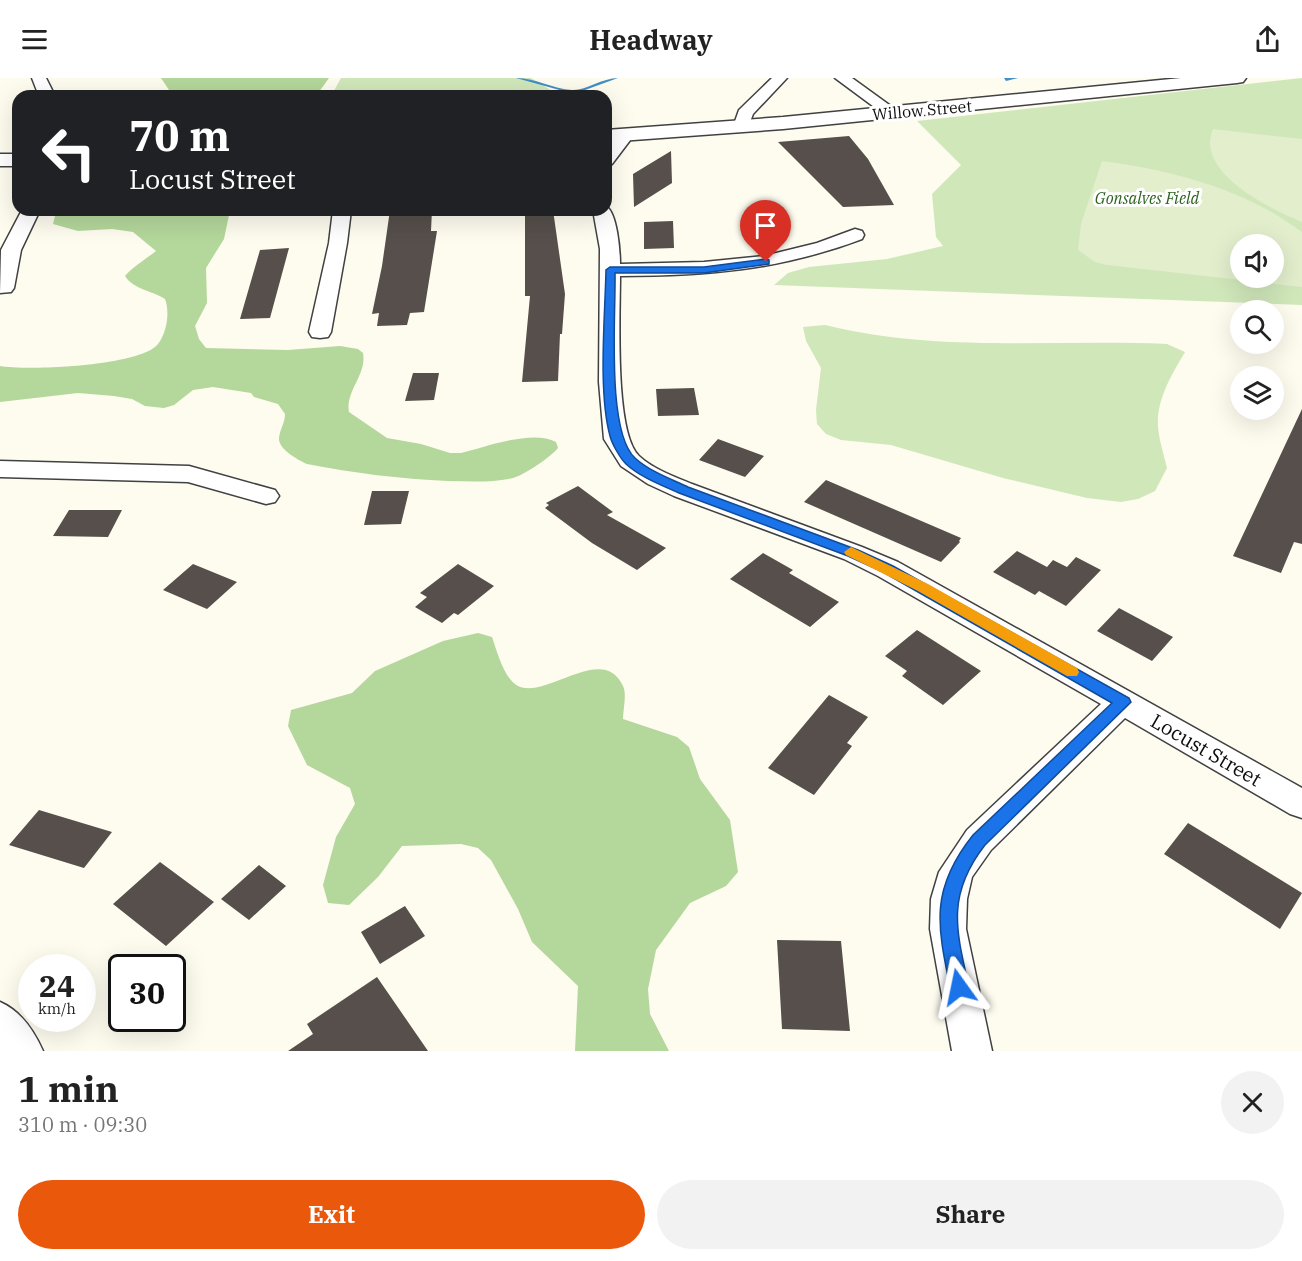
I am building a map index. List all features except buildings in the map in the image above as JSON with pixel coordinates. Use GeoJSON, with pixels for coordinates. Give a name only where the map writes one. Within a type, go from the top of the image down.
{"type":"FeatureCollection","features":[{"type":"Feature","properties":{"kind":"street"},"geometry":{"type":"LineString","coordinates":[[741,127],[746,113],[780,78]]}},
{"type":"Feature","properties":{"kind":"street"},"geometry":{"type":"LineString","coordinates":[[842,78],[891,112]]}},
{"type":"Feature","properties":{"kind":"street","name":"Willow Street"},"geometry":{"type":"LineString","coordinates":[[612,136],[741,127],[1237,78]]}},
{"type":"Feature","properties":{"kind":"street"},"geometry":{"type":"LineString","coordinates":[[612,152],[626,135]]}},
{"type":"Feature","properties":{"kind":"street"},"geometry":{"type":"LineString","coordinates":[[4,288],[11,250],[28,216]]}},
{"type":"Feature","properties":{"kind":"street"},"geometry":{"type":"LineString","coordinates":[[320,332],[341,216]]}},
{"type":"Feature","properties":{"kind":"street","name":"Locust Street"},"geometry":{"type":"LineString","coordinates":[[604,216],[608,234],[610,270],[612,420],[616,439],[630,461],[657,478],[683,490],[879,565],[1302,804]]}},
{"type":"Feature","properties":{"kind":"street"},"geometry":{"type":"LineString","coordinates":[[610,270],[732,267],[806,253],[855,235]]}},
{"type":"Feature","properties":{"kind":"street"},"geometry":{"type":"LineString","coordinates":[[0,469],[189,474],[266,496]]}},
{"type":"Feature","properties":{"kind":"street"},"geometry":{"type":"LineString","coordinates":[[972,1051],[948,929],[949,899],[956,872],[979,840],[1123,702]]}},
{"type":"Feature","properties":{"kind":"street"},"geometry":{"type":"LineString","coordinates":[[0,1021],[23,1051]]}},
{"type":"Feature","properties":{"kind":"green space"},"geometry":{"type":"Polygon","coordinates":[[[161,78],[329,78],[320,90],[169,90],[161,78]]]}},
{"type":"Feature","properties":{"kind":"green space"},"geometry":{"type":"Polygon","coordinates":[[[341,78],[531,78],[550,90],[334,90],[341,78]]]}},
{"type":"Feature","properties":{"kind":"green space","name":"Gonsalves Field"},"geometry":{"type":"Polygon","coordinates":[[[1302,78],[1302,305],[1284,304],[1284,300],[1230,300],[1230,302],[774,285],[788,273],[809,267],[887,259],[943,246],[936,237],[932,194],[961,165],[917,121],[1302,78]]]}},
{"type":"Feature","properties":{"kind":"green space"},"geometry":{"type":"Polygon","coordinates":[[[1213,129],[1302,139],[1302,222],[1255,198],[1224,174],[1214,160],[1210,145],[1213,129]]]}},
{"type":"Feature","properties":{"kind":"green space"},"geometry":{"type":"Polygon","coordinates":[[[1102,161],[1128,165],[1181,176],[1232,193],[1257,204],[1302,232],[1302,287],[1284,285],[1284,234],[1230,234],[1230,279],[1107,265],[1095,262],[1078,250],[1081,224],[1102,161]]]}},
{"type":"Feature","properties":{"kind":"green space"},"geometry":{"type":"Polygon","coordinates":[[[55,216],[229,216],[224,239],[206,268],[207,303],[195,326],[199,339],[206,348],[288,350],[340,346],[358,349],[363,353],[362,369],[350,397],[349,412],[387,438],[421,444],[450,453],[461,453],[509,440],[535,437],[556,442],[558,448],[537,465],[513,478],[497,481],[412,479],[342,470],[303,462],[289,454],[280,442],[285,414],[278,404],[254,397],[251,393],[213,387],[193,390],[174,405],[164,408],[145,406],[132,399],[78,393],[0,402],[0,366],[34,368],[108,362],[147,351],[158,344],[164,334],[167,316],[165,299],[138,287],[125,276],[156,251],[133,232],[112,229],[78,231],[53,224],[55,216]]]}},
{"type":"Feature","properties":{"kind":"green space"},"geometry":{"type":"Polygon","coordinates":[[[825,325],[867,334],[952,342],[1167,344],[1185,352],[1162,397],[1158,417],[1160,442],[1167,468],[1155,491],[1138,499],[1121,502],[1087,498],[1003,478],[891,445],[841,440],[826,434],[817,424],[816,410],[821,368],[806,341],[803,327],[825,325]]]}},
{"type":"Feature","properties":{"kind":"green space"},"geometry":{"type":"Polygon","coordinates":[[[478,633],[492,637],[505,671],[518,686],[530,688],[543,686],[588,670],[602,669],[614,674],[624,689],[623,719],[677,737],[689,747],[700,779],[730,820],[738,872],[726,886],[690,903],[656,950],[648,989],[650,1014],[669,1051],[575,1051],[578,986],[532,942],[518,909],[491,860],[478,848],[461,844],[402,846],[378,877],[349,905],[328,903],[323,885],[336,837],[355,804],[350,788],[307,765],[288,726],[291,710],[352,693],[375,671],[443,641],[478,633]]]}},
{"type":"Feature","properties":{"kind":"waterway"},"geometry":{"type":"LineString","coordinates":[[519,78],[566,90]]}},
{"type":"Feature","properties":{"kind":"waterway"},"geometry":{"type":"LineString","coordinates":[[580,90],[615,78]]}},
{"type":"Feature","properties":{"kind":"waterway"},"geometry":{"type":"LineString","coordinates":[[1006,79],[1015,78]]}},
{"type":"Feature","properties":{"kind":"slow traffic"},"geometry":{"type":"LineString","coordinates":[[851,552],[923,587],[1072,672]]}},
{"type":"Feature","properties":{"kind":"route"},"geometry":{"type":"LineString","coordinates":[[766,262],[704,270],[610,270],[609,341],[612,420],[616,439],[630,461],[657,478],[683,490],[853,553],[888,569],[1123,702],[979,840],[962,861],[952,886],[948,914],[950,945],[959,987]]}}]}
